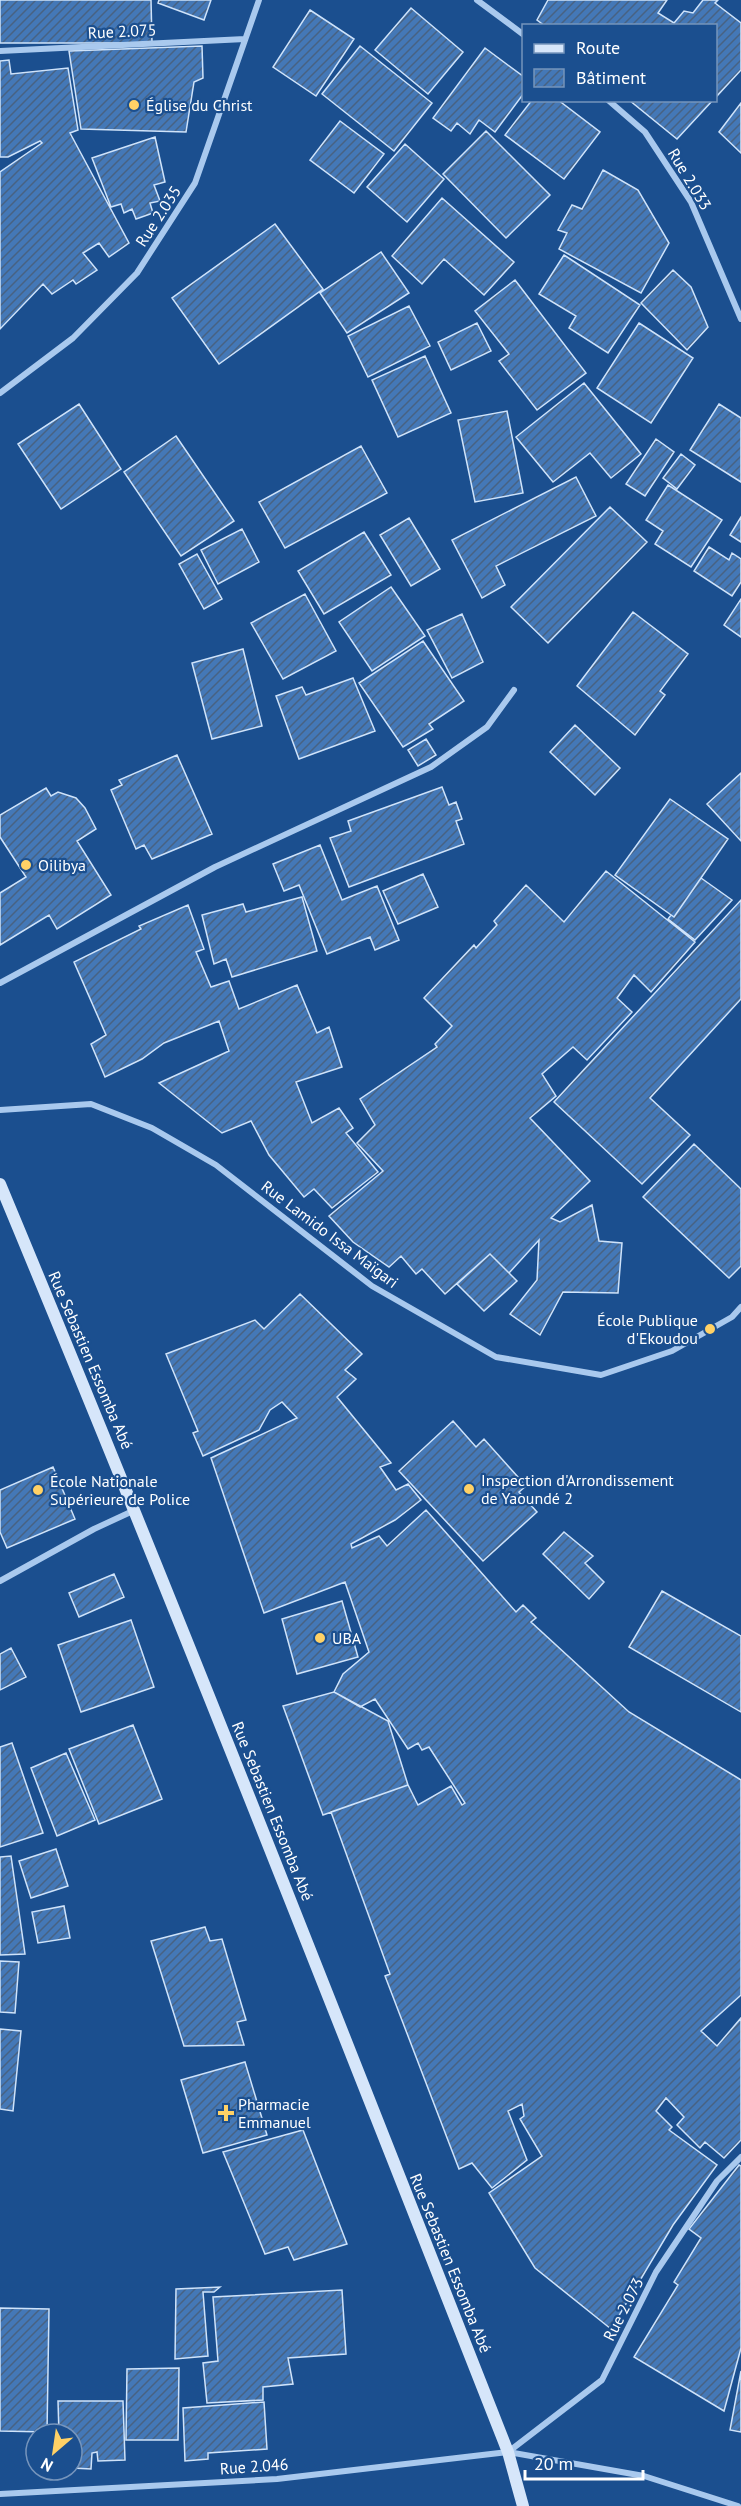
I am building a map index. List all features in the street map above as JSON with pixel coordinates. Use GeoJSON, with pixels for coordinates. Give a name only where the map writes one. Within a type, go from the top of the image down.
{"type":"FeatureCollection","features":[{"type":"Feature","properties":{"kind":"main road","name":"Rue Sebastien Essomba Abé"},"geometry":{"type":"LineString","coordinates":[[0,1184],[136,1510],[508,2452],[523,2506]]}},
{"type":"Feature","properties":{"kind":"street","name":"Rue 2.035"},"geometry":{"type":"LineString","coordinates":[[0,393],[73,338],[137,273],[195,183],[259,0]]}},
{"type":"Feature","properties":{"kind":"street"},"geometry":{"type":"LineString","coordinates":[[477,0],[522,34]]}},
{"type":"Feature","properties":{"kind":"street","name":"Rue 2.075"},"geometry":{"type":"LineString","coordinates":[[0,51],[245,39]]}},
{"type":"Feature","properties":{"kind":"street","name":"Rue 2.033"},"geometry":{"type":"LineString","coordinates":[[610,102],[645,132],[692,202],[741,319]]}},
{"type":"Feature","properties":{"kind":"street"},"geometry":{"type":"LineString","coordinates":[[0,983],[215,867],[431,767],[487,727],[514,690]]}},
{"type":"Feature","properties":{"kind":"street","name":"Rue Lamido Issa Maïgari"},"geometry":{"type":"LineString","coordinates":[[0,1110],[91,1104],[152,1128],[216,1165],[372,1286],[496,1357],[601,1375],[672,1351],[732,1317],[741,1307]]}},
{"type":"Feature","properties":{"kind":"street"},"geometry":{"type":"LineString","coordinates":[[0,1581],[94,1529],[136,1510]]}},
{"type":"Feature","properties":{"kind":"street","name":"Rue 2.073"},"geometry":{"type":"LineString","coordinates":[[508,2452],[602,2380],[656,2272],[717,2181],[741,2157]]}},
{"type":"Feature","properties":{"kind":"street"},"geometry":{"type":"LineString","coordinates":[[508,2452],[644,2476],[738,2506]]}},
{"type":"Feature","properties":{"kind":"street","name":"Rue 2.046"},"geometry":{"type":"LineString","coordinates":[[0,2494],[277,2479],[508,2452]]}},
{"type":"Feature","properties":{"kind":"building"},"geometry":{"type":"Polygon","coordinates":[[[0,0],[151,0],[152,43],[0,43],[0,0]]]}},
{"type":"Feature","properties":{"kind":"building"},"geometry":{"type":"Polygon","coordinates":[[[159,0],[211,0],[204,20],[158,3],[159,0]]]}},
{"type":"Feature","properties":{"kind":"building"},"geometry":{"type":"Polygon","coordinates":[[[548,0],[667,0],[658,13],[674,23],[684,11],[693,13],[703,0],[718,0],[715,3],[741,23],[741,70],[717,96],[717,24],[542,24],[537,20],[548,0]]]}},
{"type":"Feature","properties":{"kind":"building"},"geometry":{"type":"Polygon","coordinates":[[[411,8],[463,52],[428,94],[375,50],[411,8]]]}},
{"type":"Feature","properties":{"kind":"building"},"geometry":{"type":"Polygon","coordinates":[[[310,10],[354,39],[316,96],[273,67],[310,10]]]}},
{"type":"Feature","properties":{"kind":"building","name":"Église du Christ"},"geometry":{"type":"Polygon","coordinates":[[[202,46],[203,78],[194,82],[186,132],[81,129],[69,51],[202,46]]]}},
{"type":"Feature","properties":{"kind":"building"},"geometry":{"type":"Polygon","coordinates":[[[360,46],[432,103],[394,151],[322,94],[360,46]]]}},
{"type":"Feature","properties":{"kind":"building"},"geometry":{"type":"Polygon","coordinates":[[[485,48],[522,76],[522,96],[495,132],[479,120],[470,134],[457,123],[451,131],[433,118],[485,48]]]}},
{"type":"Feature","properties":{"kind":"building"},"geometry":{"type":"Polygon","coordinates":[[[9,60],[11,74],[68,68],[78,130],[70,133],[129,243],[109,257],[99,243],[83,253],[97,270],[76,284],[73,280],[52,294],[43,284],[0,329],[0,172],[42,143],[40,141],[8,157],[0,157],[0,61],[9,60]]]}},
{"type":"Feature","properties":{"kind":"building"},"geometry":{"type":"Polygon","coordinates":[[[530,102],[561,102],[600,132],[564,179],[505,135],[530,102]]]}},
{"type":"Feature","properties":{"kind":"building"},"geometry":{"type":"Polygon","coordinates":[[[631,102],[711,102],[677,139],[631,102]]]}},
{"type":"Feature","properties":{"kind":"building"},"geometry":{"type":"Polygon","coordinates":[[[741,103],[741,153],[719,132],[741,103]]]}},
{"type":"Feature","properties":{"kind":"building"},"geometry":{"type":"Polygon","coordinates":[[[340,121],[384,154],[354,193],[310,160],[340,121]]]}},
{"type":"Feature","properties":{"kind":"building"},"geometry":{"type":"Polygon","coordinates":[[[486,131],[550,195],[506,238],[443,174],[486,131]]]}},
{"type":"Feature","properties":{"kind":"building"},"geometry":{"type":"Polygon","coordinates":[[[155,137],[165,182],[154,185],[160,201],[150,203],[153,213],[136,219],[132,209],[124,213],[121,204],[111,207],[92,158],[155,137]]]}},
{"type":"Feature","properties":{"kind":"building"},"geometry":{"type":"Polygon","coordinates":[[[405,144],[444,179],[407,222],[367,187],[405,144]]]}},
{"type":"Feature","properties":{"kind":"building"},"geometry":{"type":"Polygon","coordinates":[[[603,170],[638,190],[669,243],[641,293],[559,249],[567,233],[558,230],[572,205],[582,209],[603,170]]]}},
{"type":"Feature","properties":{"kind":"building"},"geometry":{"type":"Polygon","coordinates":[[[442,198],[514,262],[484,295],[444,259],[422,284],[392,256],[442,198]]]}},
{"type":"Feature","properties":{"kind":"building"},"geometry":{"type":"Polygon","coordinates":[[[275,224],[323,289],[219,364],[172,298],[275,224]]]}},
{"type":"Feature","properties":{"kind":"building"},"geometry":{"type":"Polygon","coordinates":[[[381,252],[409,293],[347,333],[320,293],[381,252]]]}},
{"type":"Feature","properties":{"kind":"building"},"geometry":{"type":"Polygon","coordinates":[[[564,255],[640,305],[608,353],[569,328],[576,316],[539,294],[564,255]]]}},
{"type":"Feature","properties":{"kind":"building"},"geometry":{"type":"Polygon","coordinates":[[[673,270],[691,287],[708,327],[687,350],[641,303],[673,270]]]}},
{"type":"Feature","properties":{"kind":"building"},"geometry":{"type":"Polygon","coordinates":[[[515,280],[586,373],[537,410],[499,361],[509,354],[475,311],[515,280]]]}},
{"type":"Feature","properties":{"kind":"building"},"geometry":{"type":"Polygon","coordinates":[[[409,306],[430,346],[368,377],[348,336],[409,306]]]}},
{"type":"Feature","properties":{"kind":"building"},"geometry":{"type":"Polygon","coordinates":[[[477,323],[491,351],[451,370],[438,342],[477,323]]]}},
{"type":"Feature","properties":{"kind":"building"},"geometry":{"type":"Polygon","coordinates":[[[639,323],[693,358],[651,423],[597,388],[639,323]]]}},
{"type":"Feature","properties":{"kind":"building"},"geometry":{"type":"Polygon","coordinates":[[[425,356],[451,413],[398,437],[372,380],[425,356]]]}},
{"type":"Feature","properties":{"kind":"building"},"geometry":{"type":"Polygon","coordinates":[[[584,383],[641,454],[611,478],[590,453],[553,482],[516,437],[584,383]]]}},
{"type":"Feature","properties":{"kind":"building"},"geometry":{"type":"Polygon","coordinates":[[[79,404],[121,469],[61,509],[18,444],[79,404]]]}},
{"type":"Feature","properties":{"kind":"building"},"geometry":{"type":"Polygon","coordinates":[[[719,404],[741,418],[741,482],[690,450],[719,404]]]}},
{"type":"Feature","properties":{"kind":"building"},"geometry":{"type":"Polygon","coordinates":[[[507,411],[523,493],[475,502],[458,420],[507,411]]]}},
{"type":"Feature","properties":{"kind":"building"},"geometry":{"type":"Polygon","coordinates":[[[176,436],[234,521],[181,556],[124,472],[176,436]]]}},
{"type":"Feature","properties":{"kind":"building"},"geometry":{"type":"Polygon","coordinates":[[[656,439],[674,452],[645,496],[626,484],[656,439]]]}},
{"type":"Feature","properties":{"kind":"building"},"geometry":{"type":"Polygon","coordinates":[[[361,446],[387,493],[285,548],[259,502],[361,446]]]}},
{"type":"Feature","properties":{"kind":"building"},"geometry":{"type":"Polygon","coordinates":[[[681,454],[695,465],[677,489],[663,478],[681,454]]]}},
{"type":"Feature","properties":{"kind":"building"},"geometry":{"type":"Polygon","coordinates":[[[576,477],[596,516],[496,566],[505,585],[482,598],[452,540],[576,477]]]}},
{"type":"Feature","properties":{"kind":"building"},"geometry":{"type":"Polygon","coordinates":[[[668,485],[722,520],[691,567],[655,544],[663,531],[646,520],[668,485]]]}},
{"type":"Feature","properties":{"kind":"building"},"geometry":{"type":"Polygon","coordinates":[[[610,507],[647,542],[548,643],[511,607],[610,507]]]}},
{"type":"Feature","properties":{"kind":"building"},"geometry":{"type":"Polygon","coordinates":[[[741,517],[741,542],[730,535],[741,517]]]}},
{"type":"Feature","properties":{"kind":"building"},"geometry":{"type":"Polygon","coordinates":[[[409,518],[440,569],[411,586],[380,535],[409,518]]]}},
{"type":"Feature","properties":{"kind":"building"},"geometry":{"type":"Polygon","coordinates":[[[242,529],[259,562],[218,584],[201,550],[242,529]]]}},
{"type":"Feature","properties":{"kind":"building"},"geometry":{"type":"Polygon","coordinates":[[[364,532],[391,575],[324,614],[298,571],[364,532]]]}},
{"type":"Feature","properties":{"kind":"building"},"geometry":{"type":"Polygon","coordinates":[[[709,547],[729,560],[732,553],[741,559],[741,582],[732,596],[694,571],[709,547]]]}},
{"type":"Feature","properties":{"kind":"building"},"geometry":{"type":"Polygon","coordinates":[[[197,554],[222,599],[204,609],[179,564],[197,554]]]}},
{"type":"Feature","properties":{"kind":"building"},"geometry":{"type":"Polygon","coordinates":[[[391,587],[425,636],[372,671],[339,622],[391,587]]]}},
{"type":"Feature","properties":{"kind":"building"},"geometry":{"type":"Polygon","coordinates":[[[305,594],[336,651],[283,679],[251,623],[305,594]]]}},
{"type":"Feature","properties":{"kind":"building"},"geometry":{"type":"Polygon","coordinates":[[[741,599],[741,637],[724,625],[741,599]]]}},
{"type":"Feature","properties":{"kind":"building"},"geometry":{"type":"Polygon","coordinates":[[[633,612],[688,654],[660,691],[665,695],[635,735],[577,686],[633,612]]]}},
{"type":"Feature","properties":{"kind":"building"},"geometry":{"type":"Polygon","coordinates":[[[462,614],[483,662],[452,678],[427,630],[462,614]]]}},
{"type":"Feature","properties":{"kind":"building"},"geometry":{"type":"Polygon","coordinates":[[[423,641],[464,701],[429,724],[433,729],[403,747],[359,683],[423,641]]]}},
{"type":"Feature","properties":{"kind":"building"},"geometry":{"type":"Polygon","coordinates":[[[243,649],[262,726],[212,739],[192,663],[243,649]]]}},
{"type":"Feature","properties":{"kind":"building"},"geometry":{"type":"Polygon","coordinates":[[[353,678],[375,731],[299,759],[276,696],[302,687],[306,695],[353,678]]]}},
{"type":"Feature","properties":{"kind":"building"},"geometry":{"type":"Polygon","coordinates":[[[575,725],[620,768],[595,795],[550,752],[575,725]]]}},
{"type":"Feature","properties":{"kind":"building"},"geometry":{"type":"Polygon","coordinates":[[[426,739],[436,755],[418,766],[408,750],[426,739]]]}},
{"type":"Feature","properties":{"kind":"building"},"geometry":{"type":"Polygon","coordinates":[[[177,755],[212,834],[152,859],[144,845],[136,849],[111,790],[122,785],[119,780],[177,755]]]}},
{"type":"Feature","properties":{"kind":"building"},"geometry":{"type":"Polygon","coordinates":[[[741,773],[741,841],[707,804],[741,773]]]}},
{"type":"Feature","properties":{"kind":"building"},"geometry":{"type":"Polygon","coordinates":[[[442,787],[449,805],[456,802],[462,819],[456,821],[464,844],[349,887],[330,838],[351,831],[348,821],[442,787]]]}},
{"type":"Feature","properties":{"kind":"building"},"geometry":{"type":"Polygon","coordinates":[[[46,788],[51,796],[58,792],[76,798],[85,808],[96,829],[77,841],[111,895],[57,929],[49,915],[0,945],[0,893],[26,877],[0,837],[0,815],[46,788]]]}},
{"type":"Feature","properties":{"kind":"building"},"geometry":{"type":"Polygon","coordinates":[[[670,799],[728,839],[674,917],[615,875],[670,799]]]}},
{"type":"Feature","properties":{"kind":"building"},"geometry":{"type":"Polygon","coordinates":[[[320,845],[342,900],[377,886],[399,940],[375,950],[370,937],[327,954],[299,885],[284,891],[273,864],[320,845]]]}},
{"type":"Feature","properties":{"kind":"building"},"geometry":{"type":"Polygon","coordinates":[[[606,871],[695,942],[651,992],[634,975],[617,998],[632,1012],[587,1060],[573,1047],[542,1074],[556,1096],[530,1118],[590,1181],[551,1218],[560,1222],[592,1205],[599,1241],[622,1243],[618,1293],[563,1292],[540,1335],[510,1314],[537,1280],[539,1240],[509,1273],[490,1254],[445,1294],[422,1269],[416,1274],[401,1256],[389,1267],[353,1242],[329,1216],[383,1171],[357,1143],[375,1125],[360,1099],[437,1047],[435,1044],[452,1026],[424,998],[474,945],[476,948],[497,925],[494,921],[526,885],[564,922],[606,871]]]}},
{"type":"Feature","properties":{"kind":"building"},"geometry":{"type":"Polygon","coordinates":[[[423,874],[438,907],[398,924],[383,891],[423,874]]]}},
{"type":"Feature","properties":{"kind":"building"},"geometry":{"type":"Polygon","coordinates":[[[701,878],[732,900],[695,940],[668,919],[671,915],[674,917],[701,878]]]}},
{"type":"Feature","properties":{"kind":"building"},"geometry":{"type":"Polygon","coordinates":[[[302,897],[317,951],[232,977],[226,959],[214,964],[202,915],[243,904],[246,912],[302,897]]]}},
{"type":"Feature","properties":{"kind":"building"},"geometry":{"type":"Polygon","coordinates":[[[741,900],[741,999],[650,1098],[690,1135],[642,1184],[554,1102],[741,900]]]}},
{"type":"Feature","properties":{"kind":"building"},"geometry":{"type":"Polygon","coordinates":[[[188,905],[204,949],[196,952],[211,987],[229,981],[239,1009],[297,985],[317,1033],[329,1027],[342,1067],[296,1082],[312,1123],[339,1108],[353,1128],[346,1133],[378,1172],[332,1208],[314,1189],[304,1197],[269,1155],[251,1121],[222,1133],[159,1083],[229,1051],[219,1021],[164,1043],[142,1059],[105,1077],[91,1044],[106,1035],[74,962],[141,929],[139,926],[188,905]]]}},
{"type":"Feature","properties":{"kind":"building"},"geometry":{"type":"Polygon","coordinates":[[[694,1144],[741,1189],[741,1266],[729,1278],[643,1197],[694,1144]]]}},
{"type":"Feature","properties":{"kind":"building"},"geometry":{"type":"Polygon","coordinates":[[[490,1254],[517,1281],[484,1311],[457,1284],[490,1254]]]}},
{"type":"Feature","properties":{"kind":"building"},"geometry":{"type":"Polygon","coordinates":[[[300,1294],[362,1354],[345,1370],[356,1379],[337,1397],[391,1463],[380,1467],[396,1490],[408,1484],[421,1500],[395,1520],[351,1544],[352,1548],[379,1536],[387,1546],[426,1510],[516,1612],[523,1605],[536,1618],[531,1622],[629,1712],[741,1780],[741,1995],[701,2031],[717,2046],[741,2018],[741,2140],[724,2158],[705,2142],[700,2148],[677,2125],[684,2117],[666,2098],[656,2111],[672,2127],[669,2130],[717,2165],[673,2225],[611,2329],[535,2268],[489,2193],[542,2156],[520,2119],[524,2116],[522,2104],[508,2111],[527,2160],[492,2188],[472,2163],[459,2169],[385,1976],[390,1974],[331,1812],[408,1785],[418,1805],[451,1786],[462,1805],[465,1803],[429,1747],[422,1750],[418,1743],[408,1749],[375,1699],[360,1707],[334,1692],[343,1674],[369,1652],[345,1582],[264,1613],[211,1458],[297,1418],[282,1402],[270,1410],[259,1430],[203,1456],[193,1433],[198,1431],[166,1354],[255,1320],[264,1329],[300,1294]]]}},
{"type":"Feature","properties":{"kind":"building","name":"Inspection d'Arrondissement de Yaoundé 2"},"geometry":{"type":"Polygon","coordinates":[[[453,1421],[476,1447],[484,1439],[526,1486],[519,1492],[537,1512],[483,1561],[399,1471],[453,1421]]]}},
{"type":"Feature","properties":{"kind":"building"},"geometry":{"type":"Polygon","coordinates":[[[53,1467],[75,1519],[7,1548],[0,1532],[0,1490],[53,1467]]]}},
{"type":"Feature","properties":{"kind":"building"},"geometry":{"type":"Polygon","coordinates":[[[564,1532],[593,1556],[585,1563],[604,1582],[589,1599],[543,1554],[564,1532]]]}},
{"type":"Feature","properties":{"kind":"building"},"geometry":{"type":"Polygon","coordinates":[[[114,1574],[124,1597],[79,1617],[69,1593],[114,1574]]]}},
{"type":"Feature","properties":{"kind":"building"},"geometry":{"type":"Polygon","coordinates":[[[662,1591],[741,1636],[741,1712],[629,1647],[662,1591]]]}},
{"type":"Feature","properties":{"kind":"building","name":"UBA"},"geometry":{"type":"Polygon","coordinates":[[[342,1601],[358,1657],[297,1674],[282,1619],[342,1601]]]}},
{"type":"Feature","properties":{"kind":"building"},"geometry":{"type":"Polygon","coordinates":[[[131,1620],[154,1687],[81,1712],[58,1645],[131,1620]]]}},
{"type":"Feature","properties":{"kind":"building"},"geometry":{"type":"Polygon","coordinates":[[[11,1648],[26,1677],[0,1690],[0,1654],[11,1648]]]}},
{"type":"Feature","properties":{"kind":"building"},"geometry":{"type":"Polygon","coordinates":[[[334,1692],[388,1721],[408,1785],[323,1815],[283,1706],[334,1692]]]}},
{"type":"Feature","properties":{"kind":"building"},"geometry":{"type":"Polygon","coordinates":[[[133,1725],[162,1799],[99,1824],[69,1749],[133,1725]]]}},
{"type":"Feature","properties":{"kind":"building"},"geometry":{"type":"Polygon","coordinates":[[[12,1743],[43,1833],[0,1847],[0,1747],[12,1743]]]}},
{"type":"Feature","properties":{"kind":"building"},"geometry":{"type":"Polygon","coordinates":[[[66,1753],[95,1820],[57,1836],[31,1768],[66,1753]]]}},
{"type":"Feature","properties":{"kind":"building"},"geometry":{"type":"Polygon","coordinates":[[[56,1849],[68,1886],[31,1898],[19,1861],[56,1849]]]}},
{"type":"Feature","properties":{"kind":"building"},"geometry":{"type":"Polygon","coordinates":[[[11,1856],[25,1954],[0,1955],[0,1857],[11,1856]]]}},
{"type":"Feature","properties":{"kind":"building"},"geometry":{"type":"Polygon","coordinates":[[[64,1906],[70,1938],[38,1943],[32,1912],[64,1906]]]}},
{"type":"Feature","properties":{"kind":"building"},"geometry":{"type":"Polygon","coordinates":[[[205,1927],[210,1941],[222,1939],[246,2020],[237,2022],[244,2045],[184,2046],[151,1941],[205,1927]]]}},
{"type":"Feature","properties":{"kind":"building"},"geometry":{"type":"Polygon","coordinates":[[[0,1961],[19,1962],[15,2013],[0,2012],[0,1961]]]}},
{"type":"Feature","properties":{"kind":"building"},"geometry":{"type":"Polygon","coordinates":[[[0,2029],[21,2031],[13,2111],[0,2109],[0,2029]]]}},
{"type":"Feature","properties":{"kind":"building","name":"Pharmacie Emmanuel"},"geometry":{"type":"Polygon","coordinates":[[[245,2062],[267,2135],[203,2153],[181,2080],[245,2062]]]}},
{"type":"Feature","properties":{"kind":"building"},"geometry":{"type":"Polygon","coordinates":[[[303,2130],[347,2244],[294,2260],[288,2247],[265,2254],[223,2152],[303,2130]]]}},
{"type":"Feature","properties":{"kind":"building"},"geometry":{"type":"Polygon","coordinates":[[[739,2165],[741,2166],[741,2348],[724,2411],[634,2357],[678,2285],[674,2282],[701,2238],[689,2229],[739,2165]]]}},
{"type":"Feature","properties":{"kind":"building"},"geometry":{"type":"Polygon","coordinates":[[[220,2287],[214,2292],[203,2292],[208,2356],[175,2359],[176,2289],[220,2287]]]}},
{"type":"Feature","properties":{"kind":"building"},"geometry":{"type":"Polygon","coordinates":[[[342,2290],[346,2354],[288,2358],[293,2384],[263,2387],[263,2400],[207,2403],[203,2363],[218,2361],[213,2297],[342,2290]]]}},
{"type":"Feature","properties":{"kind":"building"},"geometry":{"type":"Polygon","coordinates":[[[0,2308],[49,2309],[47,2422],[24,2422],[24,2432],[0,2431],[0,2308]]]}},
{"type":"Feature","properties":{"kind":"building"},"geometry":{"type":"Polygon","coordinates":[[[179,2368],[178,2440],[126,2440],[127,2369],[179,2368]]]}},
{"type":"Feature","properties":{"kind":"building"},"geometry":{"type":"Polygon","coordinates":[[[741,2371],[741,2432],[730,2430],[741,2371]]]}},
{"type":"Feature","properties":{"kind":"building"},"geometry":{"type":"Polygon","coordinates":[[[58,2401],[123,2401],[125,2460],[98,2461],[97,2452],[92,2453],[91,2469],[84,2469],[84,2422],[59,2422],[58,2401]]]}},
{"type":"Feature","properties":{"kind":"building"},"geometry":{"type":"Polygon","coordinates":[[[264,2402],[267,2449],[208,2453],[208,2459],[185,2461],[183,2408],[264,2402]]]}},
{"type":"Feature","properties":{"kind":"place","name":"Église du Christ"},"geometry":{"type":"Point","coordinates":[134,105]}},
{"type":"Feature","properties":{"kind":"place","name":"Oilibya"},"geometry":{"type":"Point","coordinates":[26,865]}},
{"type":"Feature","properties":{"kind":"place","name":"École Publique d'Ekoudou"},"geometry":{"type":"Point","coordinates":[710,1329]}},
{"type":"Feature","properties":{"kind":"place","name":"Inspection d'Arrondissement de Yaoundé 2"},"geometry":{"type":"Point","coordinates":[469,1489]}},
{"type":"Feature","properties":{"kind":"place","name":"École Nationale Supérieure de Police"},"geometry":{"type":"Point","coordinates":[38,1490]}},
{"type":"Feature","properties":{"kind":"place","name":"UBA"},"geometry":{"type":"Point","coordinates":[320,1638]}},
{"type":"Feature","properties":{"kind":"place","name":"Pharmacie Emmanuel"},"geometry":{"type":"Point","coordinates":[226,2113]}}]}
